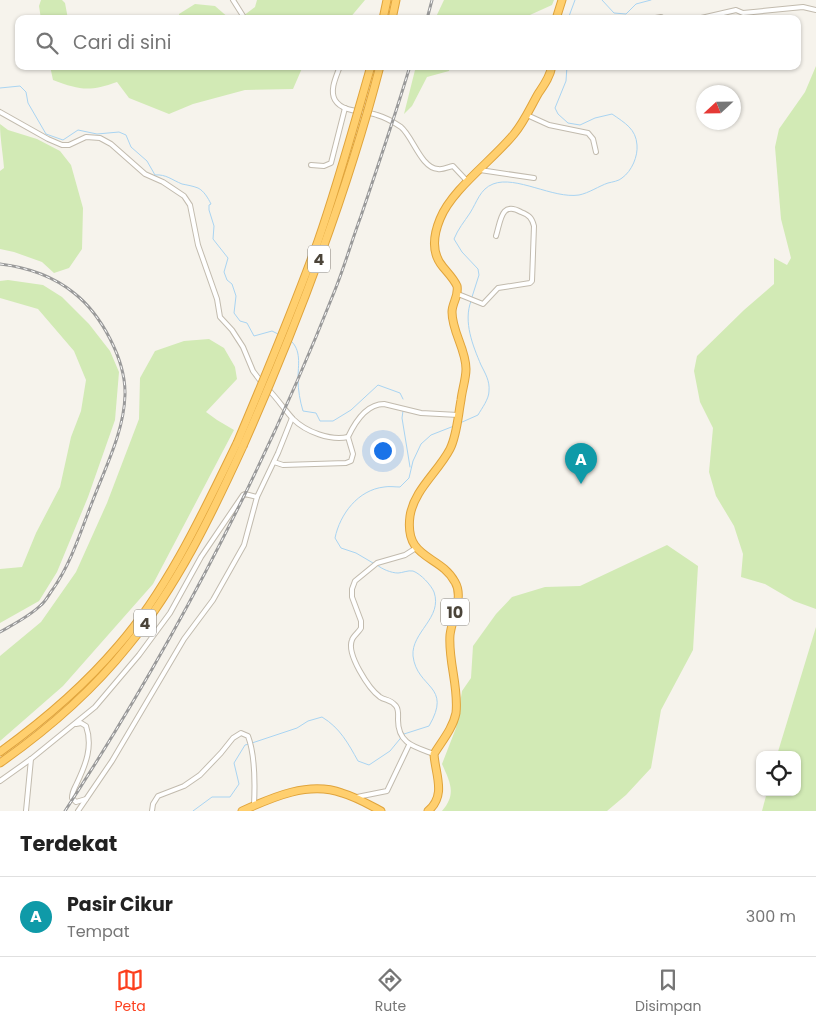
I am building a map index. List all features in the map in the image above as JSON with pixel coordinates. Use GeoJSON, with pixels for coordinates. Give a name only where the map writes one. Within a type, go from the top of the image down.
{"type":"FeatureCollection","features":[{"type":"Feature","properties":{"kind":"highway"},"geometry":{"type":"LineString","coordinates":[[384,15],[387,0]]}},
{"type":"Feature","properties":{"kind":"highway"},"geometry":{"type":"LineString","coordinates":[[393,15],[396,0]]}},
{"type":"Feature","properties":{"kind":"highway"},"geometry":{"type":"LineString","coordinates":[[557,15],[562,0]]}},
{"type":"Feature","properties":{"kind":"highway","name":"4"},"geometry":{"type":"LineString","coordinates":[[0,752],[33,728],[120,645],[140,618],[180,555],[240,445],[317,243],[363,98],[369,70]]}},
{"type":"Feature","properties":{"kind":"highway","name":"4"},"geometry":{"type":"LineString","coordinates":[[0,763],[41,732],[73,704],[107,670],[128,646],[173,583],[198,538],[297,320],[336,213],[379,70]]}},
{"type":"Feature","properties":{"kind":"highway"},"geometry":{"type":"LineString","coordinates":[[416,548],[410,534],[410,514],[416,497],[450,449],[455,435],[466,370],[462,346],[453,323],[453,305],[461,295],[454,281],[441,265],[434,242],[440,218],[453,199],[514,134],[527,115],[551,70]]}},
{"type":"Feature","properties":{"kind":"highway","name":"10"},"geometry":{"type":"LineString","coordinates":[[416,548],[449,573],[458,589],[458,599],[451,626],[450,641],[456,713],[452,725],[434,754]]}},
{"type":"Feature","properties":{"kind":"highway"},"geometry":{"type":"LineString","coordinates":[[428,811],[433,807],[438,798],[439,789],[434,754]]}},
{"type":"Feature","properties":{"kind":"highway"},"geometry":{"type":"LineString","coordinates":[[242,811],[291,792],[318,788],[354,797],[381,811]]}},
{"type":"Feature","properties":{"kind":"street"},"geometry":{"type":"LineString","coordinates":[[233,0],[242,15]]}},
{"type":"Feature","properties":{"kind":"street"},"geometry":{"type":"LineString","coordinates":[[715,15],[736,10],[743,13],[804,7],[816,10]]}},
{"type":"Feature","properties":{"kind":"street"},"geometry":{"type":"LineString","coordinates":[[339,70],[333,89],[333,96],[338,105],[377,115],[402,128],[432,168],[444,169],[453,166],[468,182]]}},
{"type":"Feature","properties":{"kind":"street"},"geometry":{"type":"LineString","coordinates":[[310,165],[324,166],[331,163],[345,108]]}},
{"type":"Feature","properties":{"kind":"street"},"geometry":{"type":"LineString","coordinates":[[0,112],[62,145],[86,137],[100,138],[111,144],[145,174],[163,182],[184,196],[190,205],[198,246],[217,299],[220,318],[232,330],[243,347],[257,378],[280,402],[292,418],[324,436],[348,437]]}},
{"type":"Feature","properties":{"kind":"street"},"geometry":{"type":"LineString","coordinates":[[527,115],[549,125],[588,133],[593,139],[596,152]]}},
{"type":"Feature","properties":{"kind":"street"},"geometry":{"type":"LineString","coordinates":[[480,170],[534,178]]}},
{"type":"Feature","properties":{"kind":"street"},"geometry":{"type":"LineString","coordinates":[[461,295],[483,304],[498,288],[530,283],[533,278],[534,226],[532,219],[514,208],[508,209],[503,213],[496,236]]}},
{"type":"Feature","properties":{"kind":"street"},"geometry":{"type":"LineString","coordinates":[[274,462],[283,465],[346,463],[351,461],[353,456],[348,437],[361,416],[373,406],[384,404],[457,418]]}},
{"type":"Feature","properties":{"kind":"street"},"geometry":{"type":"LineString","coordinates":[[78,811],[112,761],[184,638],[224,581],[244,545],[257,497],[292,418]]}},
{"type":"Feature","properties":{"kind":"street"},"geometry":{"type":"LineString","coordinates":[[0,781],[32,759],[96,707],[139,655],[170,613],[201,557],[243,495],[257,497]]}},
{"type":"Feature","properties":{"kind":"street"},"geometry":{"type":"LineString","coordinates":[[416,548],[405,555],[377,563],[355,580],[352,597],[361,621],[361,628],[352,639],[350,648],[353,659],[370,687],[380,697],[390,699],[397,707],[400,731],[404,739],[410,746],[434,754]]}},
{"type":"Feature","properties":{"kind":"street"},"geometry":{"type":"LineString","coordinates":[[74,724],[81,723],[86,726],[89,743],[88,755],[73,791],[72,798],[76,802],[86,800]]}},
{"type":"Feature","properties":{"kind":"street"},"geometry":{"type":"LineString","coordinates":[[152,811],[153,804],[158,796],[184,786],[200,775],[233,738],[241,733],[248,736],[252,746],[255,783],[254,806]]}},
{"type":"Feature","properties":{"kind":"street"},"geometry":{"type":"LineString","coordinates":[[354,797],[387,791],[410,746]]}},
{"type":"Feature","properties":{"kind":"street"},"geometry":{"type":"LineString","coordinates":[[26,811],[32,759]]}},
{"type":"Feature","properties":{"kind":"green space"},"geometry":{"type":"Polygon","coordinates":[[[41,0],[62,0],[65,3],[67,15],[40,15],[39,6],[41,0]]]}},
{"type":"Feature","properties":{"kind":"green space"},"geometry":{"type":"Polygon","coordinates":[[[257,0],[365,0],[352,15],[244,15],[255,7],[257,0]]]}},
{"type":"Feature","properties":{"kind":"green space"},"geometry":{"type":"Polygon","coordinates":[[[444,0],[554,0],[552,5],[530,15],[437,15],[444,0]]]}},
{"type":"Feature","properties":{"kind":"green space"},"geometry":{"type":"Polygon","coordinates":[[[195,4],[215,6],[225,15],[179,15],[195,4]]]}},
{"type":"Feature","properties":{"kind":"green space"},"geometry":{"type":"Polygon","coordinates":[[[816,66],[816,609],[794,601],[765,584],[741,577],[743,554],[734,526],[716,496],[709,472],[713,428],[700,402],[694,371],[697,356],[774,284],[774,258],[787,265],[791,258],[781,219],[775,147],[779,129],[805,92],[816,66]]]}},
{"type":"Feature","properties":{"kind":"green space"},"geometry":{"type":"Polygon","coordinates":[[[51,70],[301,70],[293,89],[245,90],[193,104],[169,114],[129,98],[117,82],[99,87],[78,88],[53,80],[51,70]]]}},
{"type":"Feature","properties":{"kind":"green space"},"geometry":{"type":"Polygon","coordinates":[[[415,70],[449,70],[427,77],[412,106],[404,114],[415,70]]]}},
{"type":"Feature","properties":{"kind":"green space"},"geometry":{"type":"Polygon","coordinates":[[[0,124],[8,130],[37,139],[60,151],[71,165],[83,208],[82,249],[69,268],[54,273],[42,262],[0,249],[0,171],[4,168],[0,124]]]}},
{"type":"Feature","properties":{"kind":"green space"},"geometry":{"type":"Polygon","coordinates":[[[8,280],[43,285],[62,297],[89,324],[110,351],[119,372],[115,420],[88,497],[57,572],[39,601],[0,623],[0,569],[22,567],[36,533],[60,487],[71,437],[81,411],[86,380],[74,351],[38,309],[0,298],[0,281],[8,280]]]}},
{"type":"Feature","properties":{"kind":"green space"},"geometry":{"type":"Polygon","coordinates":[[[209,339],[224,348],[235,367],[237,379],[206,412],[234,430],[153,584],[63,686],[0,741],[0,656],[41,622],[76,572],[107,503],[139,419],[140,378],[155,351],[184,341],[209,339]]]}},
{"type":"Feature","properties":{"kind":"green space"},"geometry":{"type":"Polygon","coordinates":[[[667,545],[698,566],[693,650],[661,710],[651,768],[626,795],[607,811],[442,811],[447,805],[451,788],[442,764],[456,728],[462,691],[471,678],[473,646],[496,614],[512,597],[545,587],[580,586],[667,545]]]}},
{"type":"Feature","properties":{"kind":"green space"},"geometry":{"type":"Polygon","coordinates":[[[816,627],[816,811],[762,811],[766,796],[801,796],[801,751],[778,751],[816,627]]]}},
{"type":"Feature","properties":{"kind":"waterway"},"geometry":{"type":"LineString","coordinates":[[569,15],[575,0]]}},
{"type":"Feature","properties":{"kind":"waterway"},"geometry":{"type":"LineString","coordinates":[[602,0],[614,13],[626,14],[636,4],[651,0]]}},
{"type":"Feature","properties":{"kind":"waterway"},"geometry":{"type":"LineString","coordinates":[[472,297],[479,275],[478,269],[462,252],[454,239],[485,189],[493,184],[512,182],[558,194],[579,195],[621,179],[634,163],[637,149],[636,139],[629,127],[612,114],[595,118],[580,125],[568,123],[558,114],[555,108],[566,81],[567,70]]}},
{"type":"Feature","properties":{"kind":"waterway"},"geometry":{"type":"LineString","coordinates":[[0,88],[20,86],[26,92],[28,103],[46,134],[63,140],[78,130],[97,134],[119,132],[126,135],[131,147],[147,161],[155,175],[166,176],[202,191],[211,204],[209,205],[209,210],[214,226],[213,239],[228,258],[224,272],[227,280],[232,284],[236,296],[234,313],[240,321],[247,323],[254,336],[272,331],[280,335]]}},
{"type":"Feature","properties":{"kind":"waterway"},"geometry":{"type":"LineString","coordinates":[[460,423],[478,415],[489,394],[488,380],[470,334],[468,317],[471,301]]}},
{"type":"Feature","properties":{"kind":"waterway"},"geometry":{"type":"LineString","coordinates":[[290,340],[298,353],[298,387],[303,411],[316,413],[320,421],[333,421],[351,410],[378,385],[400,393],[403,399]]}},
{"type":"Feature","properties":{"kind":"waterway"},"geometry":{"type":"LineString","coordinates":[[403,411],[402,418],[410,467]]}},
{"type":"Feature","properties":{"kind":"waterway"},"geometry":{"type":"LineString","coordinates":[[373,563],[356,553],[341,548],[335,538],[341,520],[358,498],[366,493],[384,487],[400,487],[409,478],[413,461],[421,444],[431,435],[454,426]]}},
{"type":"Feature","properties":{"kind":"waterway"},"geometry":{"type":"LineString","coordinates":[[252,743],[297,728],[308,721],[322,717],[339,731],[358,761],[369,765],[390,751],[404,734],[429,726],[435,713],[436,695],[416,667],[413,656],[417,640],[434,610],[436,601],[434,592],[431,586],[413,571],[395,573],[377,565]]}},
{"type":"Feature","properties":{"kind":"waterway"},"geometry":{"type":"LineString","coordinates":[[193,811],[212,797],[230,797],[239,784],[234,763],[245,745],[249,744]]}},
{"type":"Feature","properties":{"kind":"railway"},"geometry":{"type":"LineString","coordinates":[[428,15],[432,0]]}},
{"type":"Feature","properties":{"kind":"railway"},"geometry":{"type":"LineString","coordinates":[[65,811],[142,686],[213,557],[246,492],[307,358],[339,281],[409,70]]}},
{"type":"Feature","properties":{"kind":"railway"},"geometry":{"type":"LineString","coordinates":[[0,264],[19,267],[48,277],[66,287],[84,302],[94,313],[110,339],[121,367],[125,395],[124,408],[114,448],[66,568],[46,599],[37,609],[0,632]]}},
{"type":"Feature","properties":{"kind":"place","name":"Pasir Cikur"},"geometry":{"type":"Point","coordinates":[581,484]}}]}
